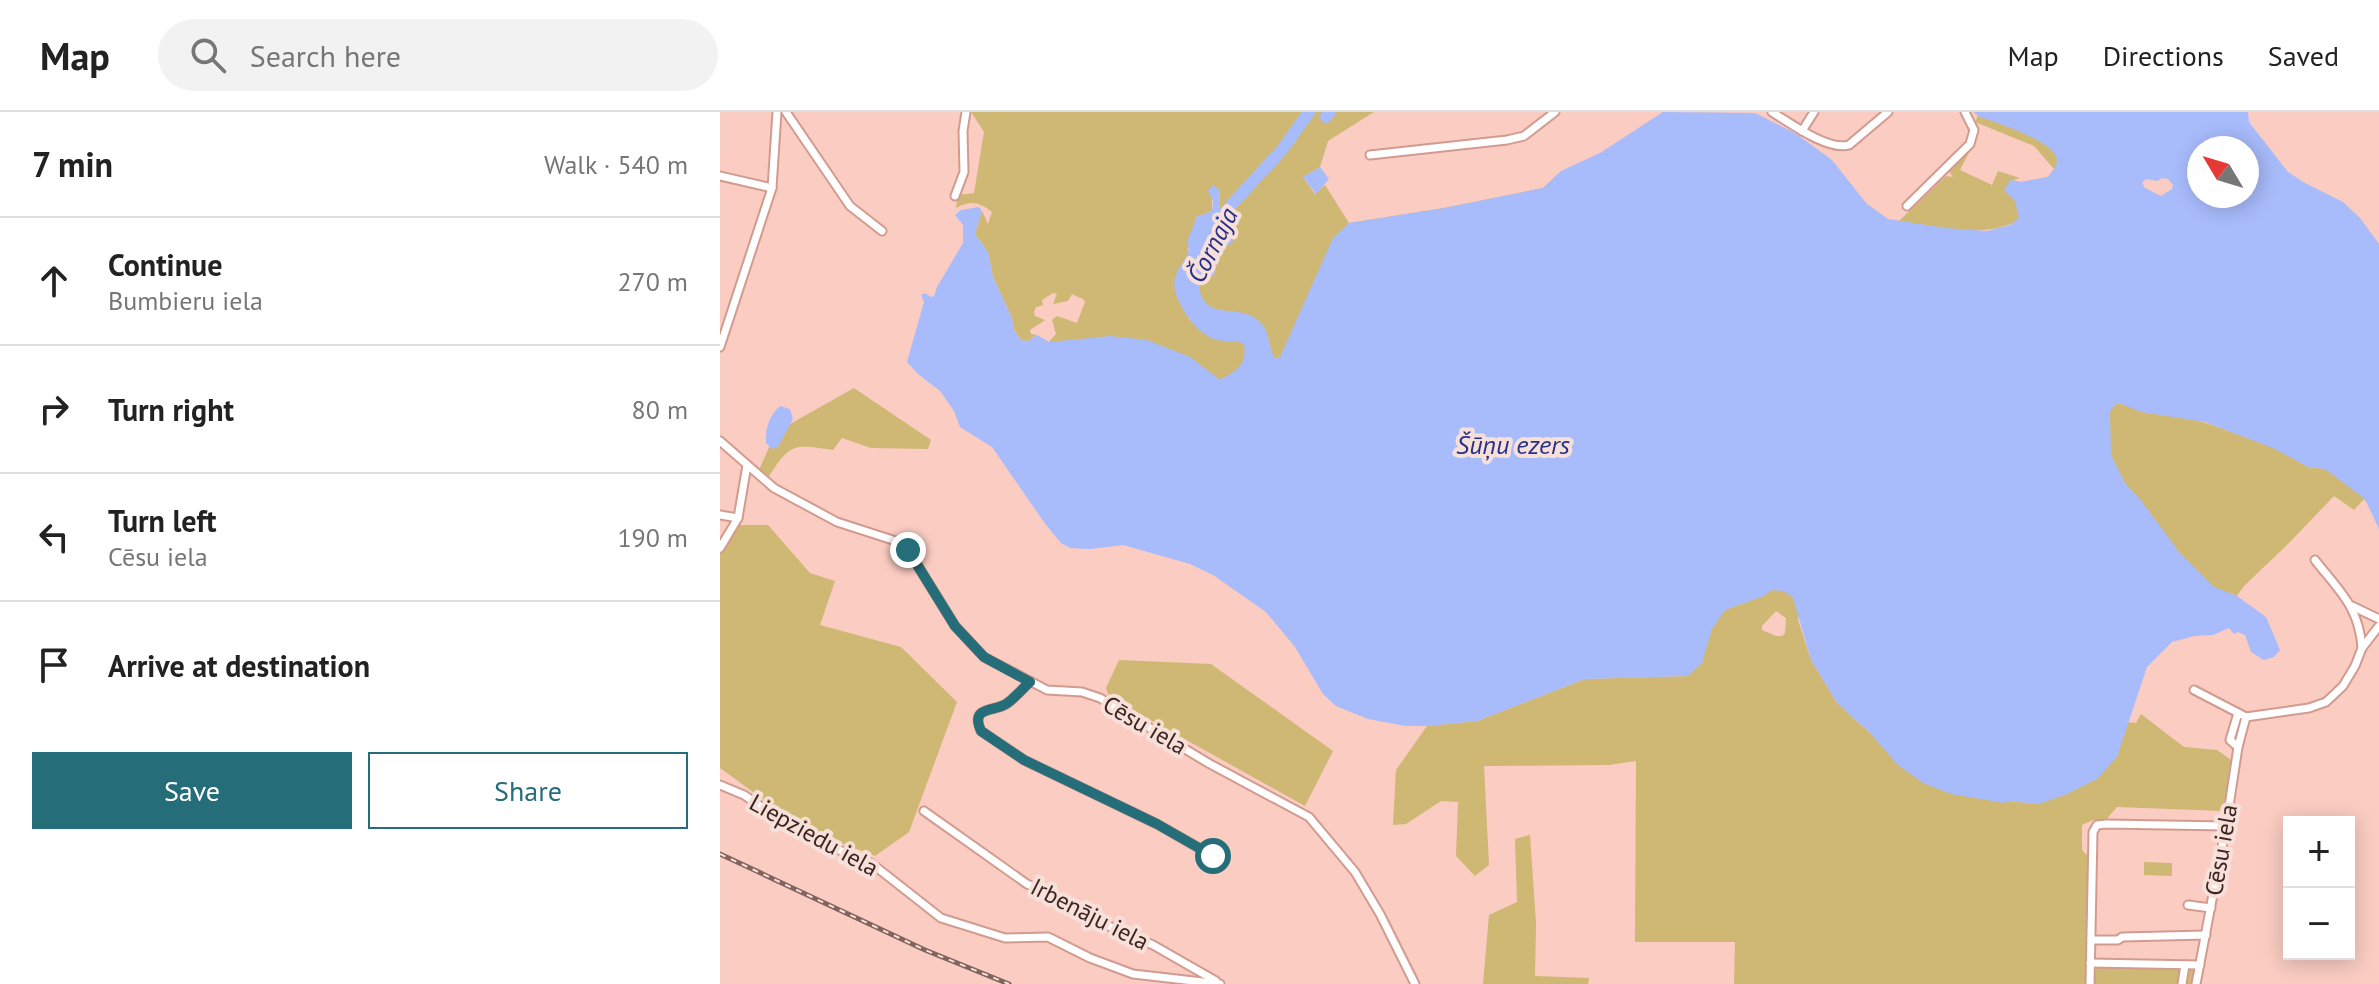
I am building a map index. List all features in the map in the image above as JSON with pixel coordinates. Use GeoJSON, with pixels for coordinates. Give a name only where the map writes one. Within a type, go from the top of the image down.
{"type":"FeatureCollection","features":[{"type":"Feature","properties":{"kind":"street"},"geometry":{"type":"LineString","coordinates":[[720,347],[772,188],[777,112]]}},
{"type":"Feature","properties":{"kind":"street"},"geometry":{"type":"LineString","coordinates":[[786,112],[850,206],[882,231]]}},
{"type":"Feature","properties":{"kind":"street"},"geometry":{"type":"LineString","coordinates":[[955,196],[964,172],[966,112]]}},
{"type":"Feature","properties":{"kind":"street"},"geometry":{"type":"LineString","coordinates":[[1370,155],[1507,140],[1524,136],[1555,112]]}},
{"type":"Feature","properties":{"kind":"street"},"geometry":{"type":"LineString","coordinates":[[1772,112],[1802,131],[1835,146],[1849,145],[1888,112]]}},
{"type":"Feature","properties":{"kind":"street"},"geometry":{"type":"LineString","coordinates":[[1802,131],[1814,112]]}},
{"type":"Feature","properties":{"kind":"street"},"geometry":{"type":"LineString","coordinates":[[1907,206],[1970,144],[1974,130],[1965,112]]}},
{"type":"Feature","properties":{"kind":"street"},"geometry":{"type":"LineString","coordinates":[[720,176],[772,188]]}},
{"type":"Feature","properties":{"kind":"street","name":"Cēsu iela"},"geometry":{"type":"LineString","coordinates":[[720,441],[774,488],[837,522],[899,542],[908,550],[955,626],[984,657],[1047,690],[1082,692],[1100,698],[1210,764],[1309,817],[1355,872],[1415,984]]}},
{"type":"Feature","properties":{"kind":"street"},"geometry":{"type":"LineString","coordinates":[[720,548],[738,518],[747,465]]}},
{"type":"Feature","properties":{"kind":"street"},"geometry":{"type":"LineString","coordinates":[[720,515],[738,518]]}},
{"type":"Feature","properties":{"kind":"street"},"geometry":{"type":"LineString","coordinates":[[2315,560],[2352,606],[2360,627],[2362,648]]}},
{"type":"Feature","properties":{"kind":"street"},"geometry":{"type":"LineString","coordinates":[[2352,606],[2379,619]]}},
{"type":"Feature","properties":{"kind":"street"},"geometry":{"type":"LineString","coordinates":[[2194,690],[2242,715],[2309,708],[2326,702],[2343,686],[2362,648],[2379,626]]}},
{"type":"Feature","properties":{"kind":"street"},"geometry":{"type":"LineString","coordinates":[[1030,682],[1004,706],[986,709],[979,715],[977,723],[981,731],[1024,760],[1157,824],[1213,856]]}},
{"type":"Feature","properties":{"kind":"street","name":"Cēsu iela"},"geometry":{"type":"LineString","coordinates":[[2196,984],[2226,826],[2242,715]]}},
{"type":"Feature","properties":{"kind":"street","name":"Liepziedu iela"},"geometry":{"type":"LineString","coordinates":[[720,785],[744,795],[805,836],[871,863],[941,918],[1005,938],[1048,937],[1090,958],[1133,974],[1220,984]]}},
{"type":"Feature","properties":{"kind":"street","name":"Irbenāju iela"},"geometry":{"type":"LineString","coordinates":[[924,811],[1027,884],[1069,909],[1153,945],[1220,984]]}},
{"type":"Feature","properties":{"kind":"street"},"geometry":{"type":"LineString","coordinates":[[2090,984],[2093,832],[2097,825],[2226,826]]}},
{"type":"Feature","properties":{"kind":"street"},"geometry":{"type":"LineString","coordinates":[[2188,905],[2211,908]]}},
{"type":"Feature","properties":{"kind":"street"},"geometry":{"type":"LineString","coordinates":[[2091,940],[2206,935]]}},
{"type":"Feature","properties":{"kind":"street"},"geometry":{"type":"LineString","coordinates":[[2090,963],[2200,965]]}},
{"type":"Feature","properties":{"kind":"street"},"geometry":{"type":"LineString","coordinates":[[2182,984],[2185,965]]}},
{"type":"Feature","properties":{"kind":"shaded area"},"geometry":{"type":"Polygon","coordinates":[[[971,112],[1374,112],[1328,141],[1320,167],[1303,177],[1315,194],[1325,185],[1349,223],[1543,188],[1557,175],[1560,197],[1306,356],[1222,389],[1062,342],[1049,342],[1056,334],[1052,320],[1057,316],[1077,323],[1085,302],[1072,294],[1068,301],[1053,304],[1057,294],[1053,293],[1042,300],[1043,305],[1036,307],[1034,312],[1035,316],[1045,320],[1030,330],[1031,334],[1037,335],[1028,341],[1021,340],[993,277],[988,252],[975,234],[982,211],[988,224],[992,212],[975,203],[956,208],[958,195],[974,193],[984,132],[971,112]],[[1220,191],[1212,197],[1212,211],[1196,217],[1188,241],[1188,255],[1177,272],[1189,319],[1213,339],[1265,330],[1250,317],[1212,308],[1201,299],[1199,285],[1214,275],[1220,251],[1234,226],[1219,206],[1220,191]]]}},
{"type":"Feature","properties":{"kind":"shaded area"},"geometry":{"type":"Polygon","coordinates":[[[1974,112],[2011,112],[2072,149],[2017,221],[1974,230],[1899,221],[1946,176],[1953,177],[1948,170],[1976,139],[1960,170],[1992,185],[1998,171],[2020,178],[2013,180],[2021,182],[2048,177],[2054,169],[2034,146],[1975,122],[1978,116],[1974,112]]]}},
{"type":"Feature","properties":{"kind":"shaded area"},"geometry":{"type":"Polygon","coordinates":[[[854,388],[931,440],[928,449],[871,448],[842,438],[833,450],[801,447],[788,452],[768,478],[759,470],[776,432],[854,388]]]}},
{"type":"Feature","properties":{"kind":"shaded area"},"geometry":{"type":"Polygon","coordinates":[[[2098,403],[2155,409],[2195,419],[2250,439],[2252,435],[2308,467],[2325,469],[2365,485],[2367,503],[2364,499],[2354,510],[2334,496],[2237,596],[2230,593],[2219,601],[2114,483],[2098,403]]]}},
{"type":"Feature","properties":{"kind":"shaded area"},"geometry":{"type":"Polygon","coordinates":[[[739,525],[768,525],[810,573],[835,581],[820,625],[901,647],[957,702],[909,832],[875,856],[804,829],[720,768],[720,553],[739,525]]]}},
{"type":"Feature","properties":{"kind":"shaded area"},"geometry":{"type":"Polygon","coordinates":[[[1774,583],[1801,603],[1798,620],[1811,660],[1837,703],[1869,732],[2007,801],[2039,804],[2127,722],[2136,723],[2141,714],[2184,747],[2217,750],[2231,760],[2223,811],[2117,807],[2105,821],[2093,820],[2082,825],[2082,850],[2089,857],[2086,984],[1734,984],[1735,942],[1635,942],[1636,761],[1609,765],[1484,766],[1489,865],[1475,876],[1456,856],[1458,802],[1441,801],[1406,824],[1393,825],[1396,770],[1427,726],[1477,721],[1585,679],[1688,676],[1696,645],[1725,610],[1748,601],[1774,583]],[[1776,611],[1762,630],[1782,636],[1786,618],[1776,611]]]}},
{"type":"Feature","properties":{"kind":"shaded area"},"geometry":{"type":"Polygon","coordinates":[[[1119,660],[1211,664],[1333,751],[1305,806],[1109,697],[1106,688],[1119,660]]]}},
{"type":"Feature","properties":{"kind":"shaded area"},"geometry":{"type":"Polygon","coordinates":[[[1530,835],[1536,923],[1535,976],[1589,978],[1588,984],[1483,984],[1489,915],[1517,902],[1515,839],[1530,835]]]}},
{"type":"Feature","properties":{"kind":"shaded area"},"geometry":{"type":"Polygon","coordinates":[[[2144,862],[2172,863],[2172,876],[2144,875],[2144,862]]]}},
{"type":"Feature","properties":{"kind":"shaded area"},"geometry":{"type":"Polygon","coordinates":[[[2096,965],[2195,968],[2191,984],[2094,984],[2096,965]]]}},
{"type":"Feature","properties":{"kind":"water","name":"Šūņu ezers"},"geometry":{"type":"Polygon","coordinates":[[[1663,112],[1755,113],[1795,133],[1832,160],[1867,204],[1888,219],[1987,231],[2010,225],[2019,218],[2015,201],[2004,190],[2010,180],[2021,182],[2048,177],[2057,160],[2054,153],[2036,139],[1974,112],[2248,112],[2249,122],[2288,172],[2343,202],[2360,218],[2379,244],[2379,529],[2365,499],[2325,469],[2308,467],[2275,449],[2205,422],[2141,412],[2119,403],[2114,406],[2110,412],[2111,455],[2125,483],[2179,552],[2214,587],[2237,596],[2266,617],[2280,650],[2274,657],[2264,660],[2251,652],[2245,635],[2234,634],[2229,628],[2213,635],[2172,642],[2147,667],[2117,757],[2097,779],[2039,804],[2004,803],[1951,794],[1923,783],[1898,765],[1869,732],[1837,703],[1811,660],[1793,598],[1784,591],[1772,590],[1725,610],[1712,629],[1702,663],[1688,676],[1585,679],[1477,721],[1406,726],[1368,719],[1336,706],[1323,694],[1295,647],[1266,612],[1213,575],[1190,564],[1123,545],[1090,549],[1070,548],[1061,543],[992,447],[960,427],[954,411],[940,391],[907,362],[924,302],[921,295],[934,296],[963,243],[963,225],[955,215],[961,210],[979,207],[982,211],[975,234],[988,252],[993,277],[1021,340],[1028,341],[1037,335],[1049,342],[1110,336],[1147,340],[1190,357],[1220,380],[1240,366],[1244,358],[1244,344],[1218,340],[1202,332],[1186,314],[1174,286],[1176,274],[1189,249],[1188,240],[1196,217],[1212,211],[1213,201],[1208,191],[1213,185],[1220,191],[1219,206],[1234,226],[1234,241],[1220,251],[1214,275],[1199,285],[1202,297],[1214,308],[1241,312],[1259,321],[1265,329],[1274,357],[1280,357],[1333,238],[1349,223],[1543,188],[1561,171],[1600,153],[1663,112]],[[2146,179],[2142,183],[2145,188],[2161,196],[2172,189],[2173,185],[2168,179],[2146,179]]]}},
{"type":"Feature","properties":{"kind":"water"},"geometry":{"type":"Polygon","coordinates":[[[1320,167],[1329,179],[1316,194],[1303,177],[1320,167]]]}},
{"type":"Feature","properties":{"kind":"water"},"geometry":{"type":"Polygon","coordinates":[[[780,406],[790,409],[793,419],[778,447],[772,449],[766,443],[767,427],[780,406]]]}},
{"type":"Feature","properties":{"kind":"waterway","name":"Čornaja"},"geometry":{"type":"LineString","coordinates":[[1218,228],[1231,205],[1282,150],[1309,112]]}},
{"type":"Feature","properties":{"kind":"waterway"},"geometry":{"type":"LineString","coordinates":[[1326,117],[1330,112]]}},
{"type":"Feature","properties":{"kind":"railway"},"geometry":{"type":"LineString","coordinates":[[720,854],[925,950],[1009,984]]}},
{"type":"Feature","properties":{"kind":"route"},"geometry":{"type":"LineString","coordinates":[[908,550],[955,626],[984,657],[1030,682],[1004,706],[986,709],[979,715],[977,723],[981,731],[1024,760],[1157,824],[1213,856]]}}]}
